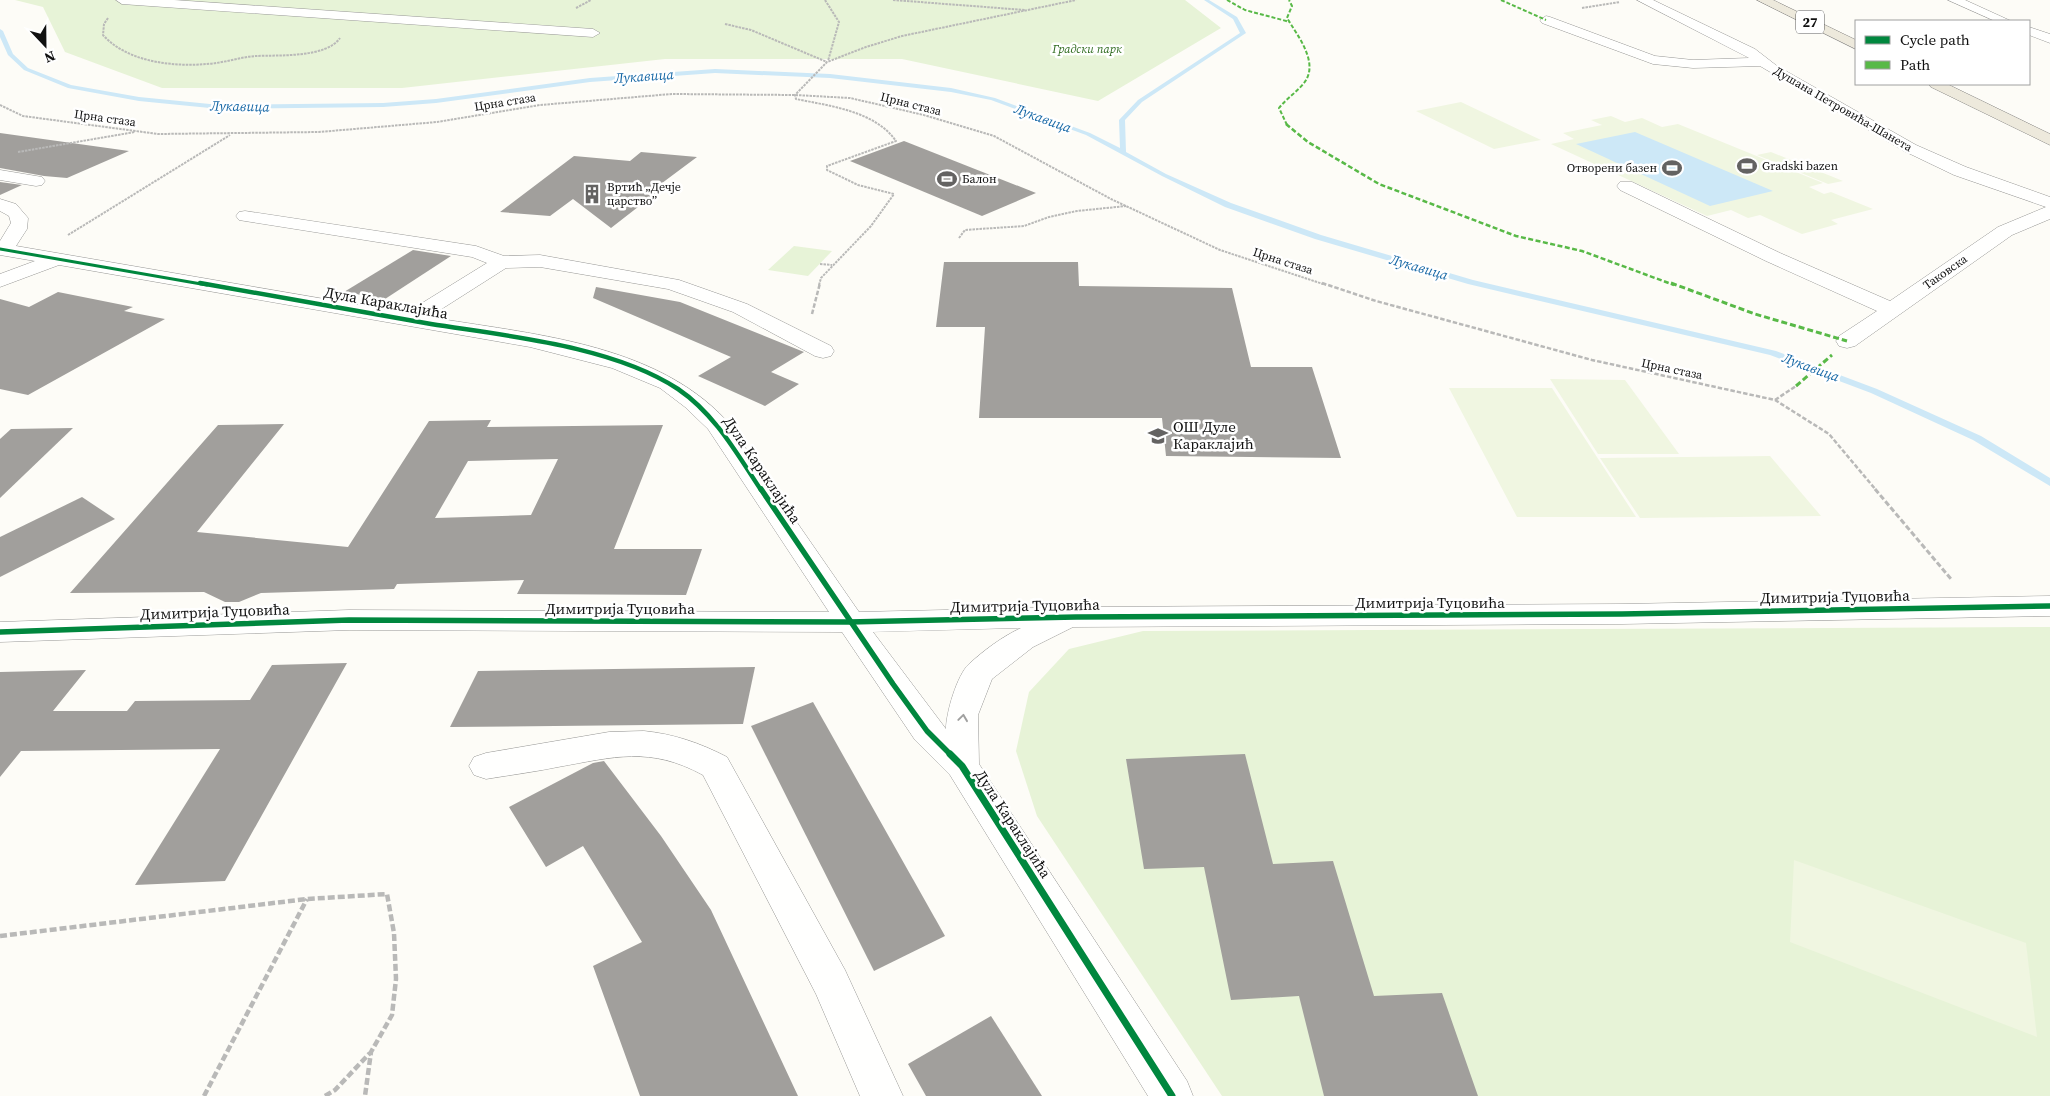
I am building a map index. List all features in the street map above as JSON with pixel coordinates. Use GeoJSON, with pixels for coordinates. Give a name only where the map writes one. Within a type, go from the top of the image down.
{"type":"FeatureCollection","features":[{"type":"Feature","properties":{"kind":"main road","name":"27"},"geometry":{"type":"LineString","coordinates":[[1763,0],[1855,45]]}},
{"type":"Feature","properties":{"kind":"main road"},"geometry":{"type":"LineString","coordinates":[[1938,85],[2050,140]]}},
{"type":"Feature","properties":{"kind":"street"},"geometry":{"type":"LineString","coordinates":[[127,0],[593,33]]}},
{"type":"Feature","properties":{"kind":"street","name":"Душана Петровића-Шанета"},"geometry":{"type":"LineString","coordinates":[[1643,0],[1744,49],[1762,62],[1919,153],[1969,174],[2050,203]]}},
{"type":"Feature","properties":{"kind":"street"},"geometry":{"type":"LineString","coordinates":[[1954,0],[2003,20]]}},
{"type":"Feature","properties":{"kind":"street"},"geometry":{"type":"LineString","coordinates":[[1546,20],[1653,60],[1694,64],[1762,62]]}},
{"type":"Feature","properties":{"kind":"street"},"geometry":{"type":"LineString","coordinates":[[2030,31],[2050,39]]}},
{"type":"Feature","properties":{"kind":"street"},"geometry":{"type":"LineString","coordinates":[[0,175],[36,181]]}},
{"type":"Feature","properties":{"kind":"street"},"geometry":{"type":"LineString","coordinates":[[1626,186],[1773,257],[1890,310]]}},
{"type":"Feature","properties":{"kind":"street"},"geometry":{"type":"LineString","coordinates":[[0,204],[15,209],[20,216],[21,222],[13,238],[2,249]]}},
{"type":"Feature","properties":{"kind":"street","name":"Таковска"},"geometry":{"type":"LineString","coordinates":[[1847,342],[2004,231],[2050,212]]}},
{"type":"Feature","properties":{"kind":"street"},"geometry":{"type":"LineString","coordinates":[[245,216],[476,252],[502,262],[540,261],[672,284],[740,308],[815,346]]}},
{"type":"Feature","properties":{"kind":"street","name":"Дула Караклајића"},"geometry":{"type":"LineString","coordinates":[[2,249],[410,320],[580,352],[648,373],[682,391],[702,407],[717,425],[849,622],[927,731],[962,766],[1172,1096]]}},
{"type":"Feature","properties":{"kind":"street"},"geometry":{"type":"LineString","coordinates":[[0,281],[60,258]]}},
{"type":"Feature","properties":{"kind":"street","name":"Дула Караклајића"},"geometry":{"type":"LineString","coordinates":[[410,320],[502,262]]}},
{"type":"Feature","properties":{"kind":"street","name":"Димитрија Туцовића"},"geometry":{"type":"LineString","coordinates":[[0,632],[348,620],[849,622],[1076,617],[1622,614],[2050,606]]}},
{"type":"Feature","properties":{"kind":"street"},"geometry":{"type":"LineString","coordinates":[[962,766],[962,715],[979,673],[1022,640],[1044,628],[1076,617]]}},
{"type":"Feature","properties":{"kind":"street"},"geometry":{"type":"LineString","coordinates":[[486,766],[599,745],[628,742],[657,743],[678,748],[698,756],[715,766],[830,983],[882,1096]]}},
{"type":"Feature","properties":{"kind":"path"},"geometry":{"type":"LineString","coordinates":[[127,0],[104,24],[102,29],[105,39],[124,51],[136,55],[182,63],[206,64],[240,57],[291,53],[332,47],[358,17]]}},
{"type":"Feature","properties":{"kind":"path"},"geometry":{"type":"LineString","coordinates":[[825,0],[839,22],[827,62]]}},
{"type":"Feature","properties":{"kind":"path"},"geometry":{"type":"LineString","coordinates":[[893,0],[1031,10]]}},
{"type":"Feature","properties":{"kind":"path"},"geometry":{"type":"LineString","coordinates":[[815,346],[821,278],[870,226],[894,194],[858,185],[826,170],[827,166],[896,141],[893,133],[882,124],[827,106],[796,99],[795,94],[827,62],[902,36],[1076,0]]}},
{"type":"Feature","properties":{"kind":"path"},"geometry":{"type":"LineString","coordinates":[[725,24],[751,30],[827,62]]}},
{"type":"Feature","properties":{"kind":"path"},"geometry":{"type":"LineString","coordinates":[[18,152],[138,132]]}},
{"type":"Feature","properties":{"kind":"path"},"geometry":{"type":"LineString","coordinates":[[67,236],[230,135]]}},
{"type":"Feature","properties":{"kind":"path"},"geometry":{"type":"LineString","coordinates":[[958,238],[965,230],[1024,226],[1048,217],[1077,211],[1126,206]]}},
{"type":"Feature","properties":{"kind":"path"},"geometry":{"type":"LineString","coordinates":[[820,264],[833,265]]}},
{"type":"Feature","properties":{"kind":"path"},"geometry":{"type":"LineString","coordinates":[[1796,386],[1775,400],[1828,434],[1974,606]]}},
{"type":"Feature","properties":{"kind":"path"},"geometry":{"type":"LineString","coordinates":[[0,936],[307,899],[387,894],[394,933],[396,979],[392,1015],[371,1052],[335,1090],[324,1096]]}},
{"type":"Feature","properties":{"kind":"path"},"geometry":{"type":"LineString","coordinates":[[204,1096],[307,899]]}},
{"type":"Feature","properties":{"kind":"path"},"geometry":{"type":"LineString","coordinates":[[365,1096],[371,1052]]}},
{"type":"Feature","properties":{"kind":"green space","name":"Градски парк"},"geometry":{"type":"Polygon","coordinates":[[[15,0],[1185,0],[1221,28],[1098,101],[902,59],[665,59],[402,88],[162,88],[65,52],[43,7],[15,0]]]}},
{"type":"Feature","properties":{"kind":"green space"},"geometry":{"type":"Polygon","coordinates":[[[1461,102],[1541,140],[1494,149],[1416,111],[1461,102]]]}},
{"type":"Feature","properties":{"kind":"green space","name":"Gradski bazen"},"geometry":{"type":"Polygon","coordinates":[[[1611,116],[1625,122],[1642,118],[1662,127],[1678,124],[1823,183],[1809,187],[1824,194],[1831,192],[1873,209],[1831,220],[1838,224],[1802,234],[1760,215],[1748,218],[1731,210],[1707,216],[1551,144],[1574,139],[1563,133],[1602,125],[1591,120],[1611,116]]]}},
{"type":"Feature","properties":{"kind":"green space","name":"Gradski bazen"},"geometry":{"type":"Polygon","coordinates":[[[1771,152],[1843,181],[1828,184],[1757,155],[1771,152]]]}},
{"type":"Feature","properties":{"kind":"green space"},"geometry":{"type":"Polygon","coordinates":[[[794,246],[832,251],[808,276],[768,270],[794,246]]]}},
{"type":"Feature","properties":{"kind":"green space"},"geometry":{"type":"Polygon","coordinates":[[[1550,379],[1625,380],[1679,454],[1598,454],[1550,379]]]}},
{"type":"Feature","properties":{"kind":"green space"},"geometry":{"type":"Polygon","coordinates":[[[1449,388],[1552,388],[1636,517],[1517,517],[1449,388]]]}},
{"type":"Feature","properties":{"kind":"green space"},"geometry":{"type":"Polygon","coordinates":[[[1770,456],[1821,516],[1640,518],[1600,458],[1770,456]]]}},
{"type":"Feature","properties":{"kind":"green space"},"geometry":{"type":"Polygon","coordinates":[[[2050,627],[2050,1096],[1222,1096],[1037,816],[1016,751],[1029,692],[1069,649],[1143,631],[2050,627]]]}},
{"type":"Feature","properties":{"kind":"green space"},"geometry":{"type":"Polygon","coordinates":[[[1794,860],[2026,943],[2037,1037],[1790,942],[1794,860]]]}},
{"type":"Feature","properties":{"kind":"water","name":"Отворени базен"},"geometry":{"type":"Polygon","coordinates":[[[1635,132],[1773,191],[1710,206],[1576,144],[1635,132]]]}},
{"type":"Feature","properties":{"kind":"building"},"geometry":{"type":"Polygon","coordinates":[[[0,133],[129,151],[67,178],[44,176],[0,168],[0,133]]]}},
{"type":"Feature","properties":{"kind":"building","name":"Балон"},"geometry":{"type":"Polygon","coordinates":[[[904,141],[1036,193],[982,216],[850,161],[904,141]]]}},
{"type":"Feature","properties":{"kind":"building","name":"Вртић „Дечје царство”"},"geometry":{"type":"Polygon","coordinates":[[[641,152],[697,157],[650,192],[656,193],[611,228],[573,199],[550,216],[500,212],[574,156],[630,161],[641,152]]]}},
{"type":"Feature","properties":{"kind":"building"},"geometry":{"type":"Polygon","coordinates":[[[0,182],[22,185],[0,195],[0,182]]]}},
{"type":"Feature","properties":{"kind":"building"},"geometry":{"type":"Polygon","coordinates":[[[413,250],[451,256],[385,299],[344,292],[413,250]]]}},
{"type":"Feature","properties":{"kind":"building"},"geometry":{"type":"Polygon","coordinates":[[[944,262],[1078,262],[1079,286],[1232,288],[1251,367],[1312,367],[1341,458],[1166,456],[1162,418],[979,418],[985,327],[936,327],[944,262]]]}},
{"type":"Feature","properties":{"kind":"building"},"geometry":{"type":"Polygon","coordinates":[[[596,287],[680,302],[804,352],[771,372],[799,384],[765,406],[698,376],[731,357],[593,298],[596,287]]]}},
{"type":"Feature","properties":{"kind":"building"},"geometry":{"type":"Polygon","coordinates":[[[58,292],[133,307],[124,311],[165,319],[28,395],[0,389],[0,299],[29,307],[58,292]]]}},
{"type":"Feature","properties":{"kind":"building"},"geometry":{"type":"Polygon","coordinates":[[[491,420],[487,427],[663,425],[614,549],[702,549],[686,595],[517,594],[524,580],[397,584],[394,589],[261,593],[239,602],[225,602],[204,592],[70,593],[218,425],[284,424],[197,532],[348,547],[429,421],[491,420]],[[558,459],[468,461],[435,518],[531,515],[558,459]]]}},
{"type":"Feature","properties":{"kind":"building"},"geometry":{"type":"Polygon","coordinates":[[[73,428],[0,498],[0,439],[11,429],[73,428]]]}},
{"type":"Feature","properties":{"kind":"building"},"geometry":{"type":"Polygon","coordinates":[[[82,497],[115,519],[0,577],[0,537],[82,497]]]}},
{"type":"Feature","properties":{"kind":"building"},"geometry":{"type":"Polygon","coordinates":[[[347,663],[225,881],[135,885],[220,749],[21,751],[0,777],[0,672],[86,670],[53,711],[127,711],[135,701],[250,700],[272,665],[347,663]]]}},
{"type":"Feature","properties":{"kind":"building"},"geometry":{"type":"Polygon","coordinates":[[[755,667],[743,724],[450,727],[478,671],[755,667]]]}},
{"type":"Feature","properties":{"kind":"building"},"geometry":{"type":"Polygon","coordinates":[[[813,702],[945,936],[874,971],[751,726],[813,702]]]}},
{"type":"Feature","properties":{"kind":"building"},"geometry":{"type":"Polygon","coordinates":[[[1245,754],[1273,864],[1333,861],[1374,996],[1442,993],[1478,1096],[1324,1096],[1299,996],[1231,1000],[1204,867],[1144,869],[1126,759],[1245,754]]]}},
{"type":"Feature","properties":{"kind":"building"},"geometry":{"type":"Polygon","coordinates":[[[604,761],[661,836],[711,910],[798,1096],[640,1096],[593,966],[642,942],[583,846],[546,867],[509,807],[593,763],[604,761]]]}},
{"type":"Feature","properties":{"kind":"building"},"geometry":{"type":"Polygon","coordinates":[[[991,1016],[1042,1096],[926,1096],[908,1064],[991,1016]]]}},
{"type":"Feature","properties":{"kind":"waterway"},"geometry":{"type":"LineString","coordinates":[[1123,153],[1122,120],[1140,101],[1243,33],[1235,18],[1206,0]]}},
{"type":"Feature","properties":{"kind":"waterway","name":"Лукавица"},"geometry":{"type":"LineString","coordinates":[[0,31],[11,55],[26,69],[70,87],[139,99],[220,107],[383,105],[436,101],[590,80],[715,71],[830,76],[951,90],[993,99],[1088,134],[1123,153]]}},
{"type":"Feature","properties":{"kind":"waterway","name":"Лукавица"},"geometry":{"type":"LineString","coordinates":[[1123,153],[1164,175],[1228,205],[1318,237],[1471,282],[1773,353],[1874,391],[1977,438],[2050,483]]}},
{"type":"Feature","properties":{"kind":"marked path"},"geometry":{"type":"LineString","coordinates":[[1227,0],[1245,10],[1290,22]]}},
{"type":"Feature","properties":{"kind":"marked path"},"geometry":{"type":"LineString","coordinates":[[1289,0],[1292,6],[1287,18],[1308,54],[1309,70],[1305,82],[1290,94],[1279,108],[1285,123],[1308,142],[1379,184],[1465,218],[1516,236],[1582,251],[1755,314],[1847,341]]}},
{"type":"Feature","properties":{"kind":"marked path"},"geometry":{"type":"LineString","coordinates":[[1501,0],[1546,20]]}},
{"type":"Feature","properties":{"kind":"marked path"},"geometry":{"type":"LineString","coordinates":[[1796,386],[1832,355]]}},
{"type":"Feature","properties":{"kind":"cycle path"},"geometry":{"type":"LineString","coordinates":[[0,249],[530,340],[591,354],[620,363],[658,378],[686,395],[717,425],[927,731],[962,766],[1172,1096]]}},
{"type":"Feature","properties":{"kind":"cycle path"},"geometry":{"type":"LineString","coordinates":[[0,632],[349,620],[849,622],[1076,617],[1622,614],[2050,606]]}},
{"type":"Feature","properties":{"kind":"place","name":"Gradski bazen"},"geometry":{"type":"Point","coordinates":[1747,166]}},
{"type":"Feature","properties":{"kind":"place","name":"Отворени базен"},"geometry":{"type":"Point","coordinates":[1672,168]}},
{"type":"Feature","properties":{"kind":"place","name":"Балон"},"geometry":{"type":"Point","coordinates":[947,179]}},
{"type":"Feature","properties":{"kind":"place","name":"Вртић „Дечје царство”"},"geometry":{"type":"Point","coordinates":[592,194]}},
{"type":"Feature","properties":{"kind":"place","name":"ОШ Дуле Караклајић"},"geometry":{"type":"Point","coordinates":[1158,436]}}]}
